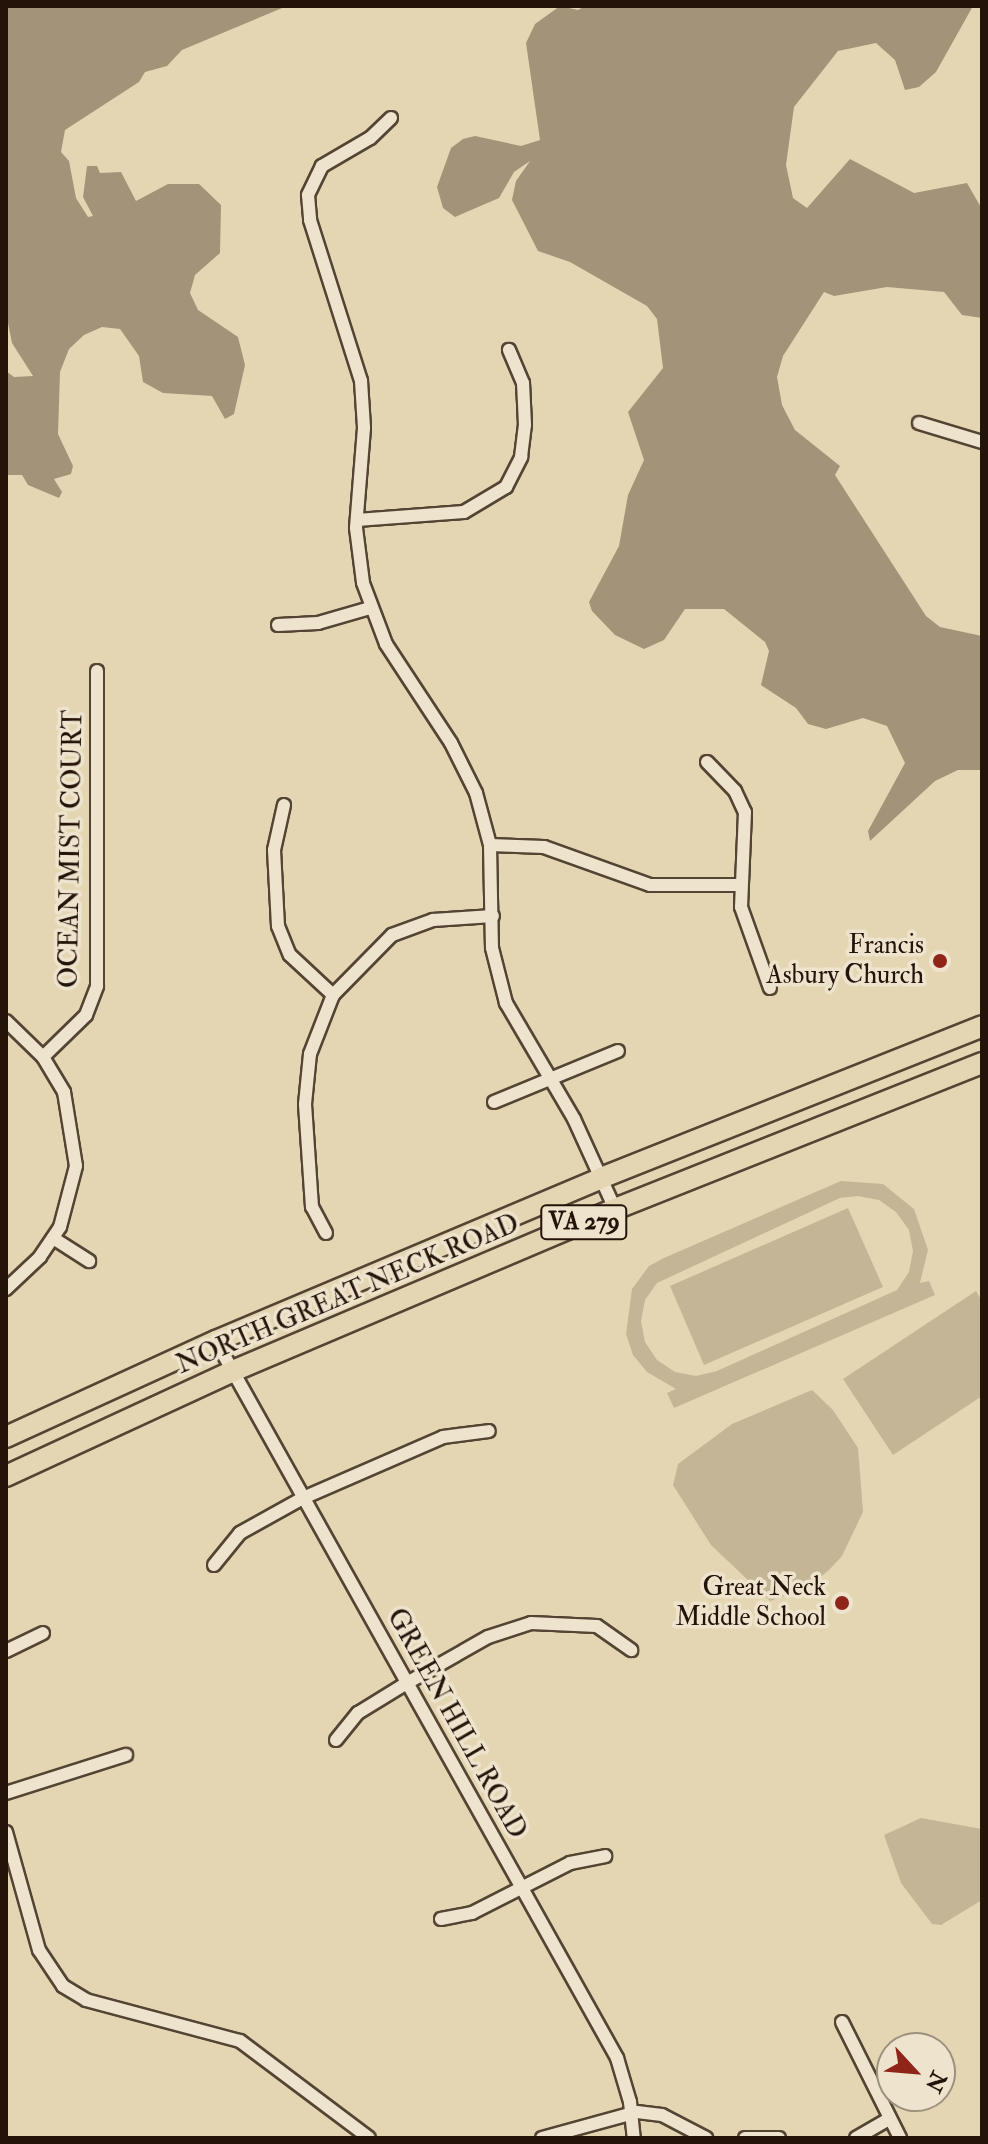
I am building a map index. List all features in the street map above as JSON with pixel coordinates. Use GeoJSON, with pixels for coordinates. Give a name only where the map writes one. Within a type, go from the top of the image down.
{"type":"FeatureCollection","features":[{"type":"Feature","properties":{"kind":"main road","name":"NORTH GREAT NECK ROAD"},"geometry":{"type":"LineString","coordinates":[[6,1437],[216,1341],[601,1178],[982,1026]]}},
{"type":"Feature","properties":{"kind":"main road","name":"NORTH GREAT NECK ROAD"},"geometry":{"type":"LineString","coordinates":[[6,1476],[233,1371],[615,1209],[982,1063]]}},
{"type":"Feature","properties":{"kind":"street"},"geometry":{"type":"LineString","coordinates":[[391,118],[370,138],[322,166],[308,195],[310,220],[361,381],[364,428],[357,520],[370,608],[400,670],[466,770],[490,845],[494,962],[506,1003],[551,1078],[615,1209]]}},
{"type":"Feature","properties":{"kind":"street"},"geometry":{"type":"LineString","coordinates":[[357,520],[464,512],[506,487],[521,457],[525,425],[523,383],[509,350]]}},
{"type":"Feature","properties":{"kind":"street"},"geometry":{"type":"LineString","coordinates":[[919,423],[982,442]]}},
{"type":"Feature","properties":{"kind":"street"},"geometry":{"type":"LineString","coordinates":[[278,625],[318,623],[370,608]]}},
{"type":"Feature","properties":{"kind":"street","name":"OCEAN MIST COURT"},"geometry":{"type":"LineString","coordinates":[[43,1057],[86,1015],[97,986],[97,671]]}},
{"type":"Feature","properties":{"kind":"street"},"geometry":{"type":"LineString","coordinates":[[707,762],[735,791],[745,812],[740,885],[747,932],[770,988]]}},
{"type":"Feature","properties":{"kind":"street"},"geometry":{"type":"LineString","coordinates":[[284,805],[274,850],[278,926],[290,955],[333,995]]}},
{"type":"Feature","properties":{"kind":"street"},"geometry":{"type":"LineString","coordinates":[[490,845],[544,847],[650,885],[740,885]]}},
{"type":"Feature","properties":{"kind":"street"},"geometry":{"type":"LineString","coordinates":[[326,1233],[312,1207],[305,1104],[310,1054],[333,995],[392,935],[433,920],[493,916]]}},
{"type":"Feature","properties":{"kind":"street"},"geometry":{"type":"LineString","coordinates":[[6,1021],[43,1057],[64,1092],[75,1141],[74,1186],[53,1238],[6,1289]]}},
{"type":"Feature","properties":{"kind":"street"},"geometry":{"type":"LineString","coordinates":[[494,1102],[618,1051]]}},
{"type":"Feature","properties":{"kind":"street"},"geometry":{"type":"LineString","coordinates":[[53,1238],[89,1261]]}},
{"type":"Feature","properties":{"kind":"street","name":"GREEN HILL ROAD"},"geometry":{"type":"LineString","coordinates":[[216,1341],[617,2058],[632,2113],[634,2138]]}},
{"type":"Feature","properties":{"kind":"street"},"geometry":{"type":"LineString","coordinates":[[214,1565],[240,1533],[303,1498],[443,1437],[489,1431]]}},
{"type":"Feature","properties":{"kind":"street"},"geometry":{"type":"LineString","coordinates":[[336,1740],[358,1713],[407,1683],[488,1637],[531,1623],[597,1626],[631,1650]]}},
{"type":"Feature","properties":{"kind":"street"},"geometry":{"type":"LineString","coordinates":[[6,1651],[43,1633]]}},
{"type":"Feature","properties":{"kind":"street"},"geometry":{"type":"LineString","coordinates":[[6,1793],[126,1755]]}},
{"type":"Feature","properties":{"kind":"street"},"geometry":{"type":"LineString","coordinates":[[6,1832],[39,1950],[63,1986],[86,2000],[240,2041],[369,2138]]}},
{"type":"Feature","properties":{"kind":"street"},"geometry":{"type":"LineString","coordinates":[[441,1919],[472,1913],[570,1863],[605,1856]]}},
{"type":"Feature","properties":{"kind":"street"},"geometry":{"type":"LineString","coordinates":[[842,2022],[900,2138]]}},
{"type":"Feature","properties":{"kind":"street"},"geometry":{"type":"LineString","coordinates":[[542,2138],[632,2113],[662,2115],[706,2138]]}},
{"type":"Feature","properties":{"kind":"street"},"geometry":{"type":"LineString","coordinates":[[856,2138],[890,2118]]}},
{"type":"Feature","properties":{"kind":"street"},"geometry":{"type":"LineString","coordinates":[[745,2138],[779,2138]]}},
{"type":"Feature","properties":{"kind":"shaded area"},"geometry":{"type":"Polygon","coordinates":[[[6,6],[287,6],[182,50],[167,66],[145,72],[139,82],[65,130],[61,152],[69,161],[76,198],[88,217],[93,216],[83,197],[87,166],[97,166],[100,173],[121,172],[136,201],[168,184],[199,184],[221,205],[220,253],[195,275],[190,293],[198,310],[238,337],[245,365],[234,414],[225,419],[212,396],[163,393],[143,382],[139,356],[120,329],[102,327],[84,335],[69,349],[60,372],[58,434],[73,466],[71,474],[54,479],[62,492],[59,498],[28,485],[22,475],[6,475],[6,371],[14,377],[33,376],[12,343],[6,313],[6,6]]]}},
{"type":"Feature","properties":{"kind":"shaded area"},"geometry":{"type":"Polygon","coordinates":[[[560,6],[578,10],[585,6],[973,6],[936,72],[919,87],[905,90],[895,60],[876,43],[838,51],[794,107],[786,165],[793,198],[807,208],[850,159],[914,193],[967,183],[982,209],[982,318],[962,315],[944,292],[887,287],[834,296],[824,292],[783,356],[777,377],[782,405],[795,430],[840,466],[835,475],[926,616],[940,627],[982,636],[982,770],[958,770],[935,781],[870,841],[868,831],[905,763],[887,726],[863,718],[826,729],[808,724],[796,708],[761,685],[769,651],[765,642],[724,609],[685,609],[664,640],[644,649],[615,635],[592,611],[589,602],[619,546],[628,495],[644,460],[628,412],[663,368],[657,319],[647,306],[570,262],[538,251],[512,200],[516,181],[530,161],[514,172],[499,198],[455,217],[443,208],[437,187],[451,148],[463,139],[475,136],[521,146],[540,140],[526,43],[535,24],[560,6]]]}},
{"type":"Feature","properties":{"kind":"shaded area"},"geometry":{"type":"Polygon","coordinates":[[[841,1181],[883,1184],[914,1209],[928,1250],[920,1283],[929,1281],[935,1295],[674,1408],[667,1393],[676,1389],[647,1372],[633,1355],[626,1334],[632,1289],[649,1266],[841,1181]],[[858,1196],[840,1198],[657,1283],[645,1300],[641,1321],[645,1342],[657,1360],[675,1372],[696,1376],[717,1371],[897,1290],[909,1272],[913,1251],[909,1230],[896,1212],[879,1200],[858,1196]]]}},
{"type":"Feature","properties":{"kind":"shaded area"},"geometry":{"type":"Polygon","coordinates":[[[848,1208],[883,1287],[704,1365],[670,1286],[848,1208]]]}},
{"type":"Feature","properties":{"kind":"shaded area"},"geometry":{"type":"Polygon","coordinates":[[[976,1291],[982,1301],[982,1396],[893,1455],[843,1379],[976,1291]]]}},
{"type":"Feature","properties":{"kind":"shaded area"},"geometry":{"type":"Polygon","coordinates":[[[812,1390],[833,1410],[858,1448],[863,1512],[842,1556],[829,1570],[807,1588],[770,1601],[711,1545],[673,1485],[678,1464],[732,1424],[812,1390]]]}},
{"type":"Feature","properties":{"kind":"shaded area"},"geometry":{"type":"Polygon","coordinates":[[[921,1818],[982,1829],[982,1900],[941,1925],[932,1924],[901,1883],[884,1835],[921,1818]]]}},
{"type":"Feature","properties":{"kind":"place","name":"Francis Asbury Church"},"geometry":{"type":"Point","coordinates":[940,961]}},
{"type":"Feature","properties":{"kind":"place","name":"Great Neck Middle School"},"geometry":{"type":"Point","coordinates":[842,1603]}}]}
